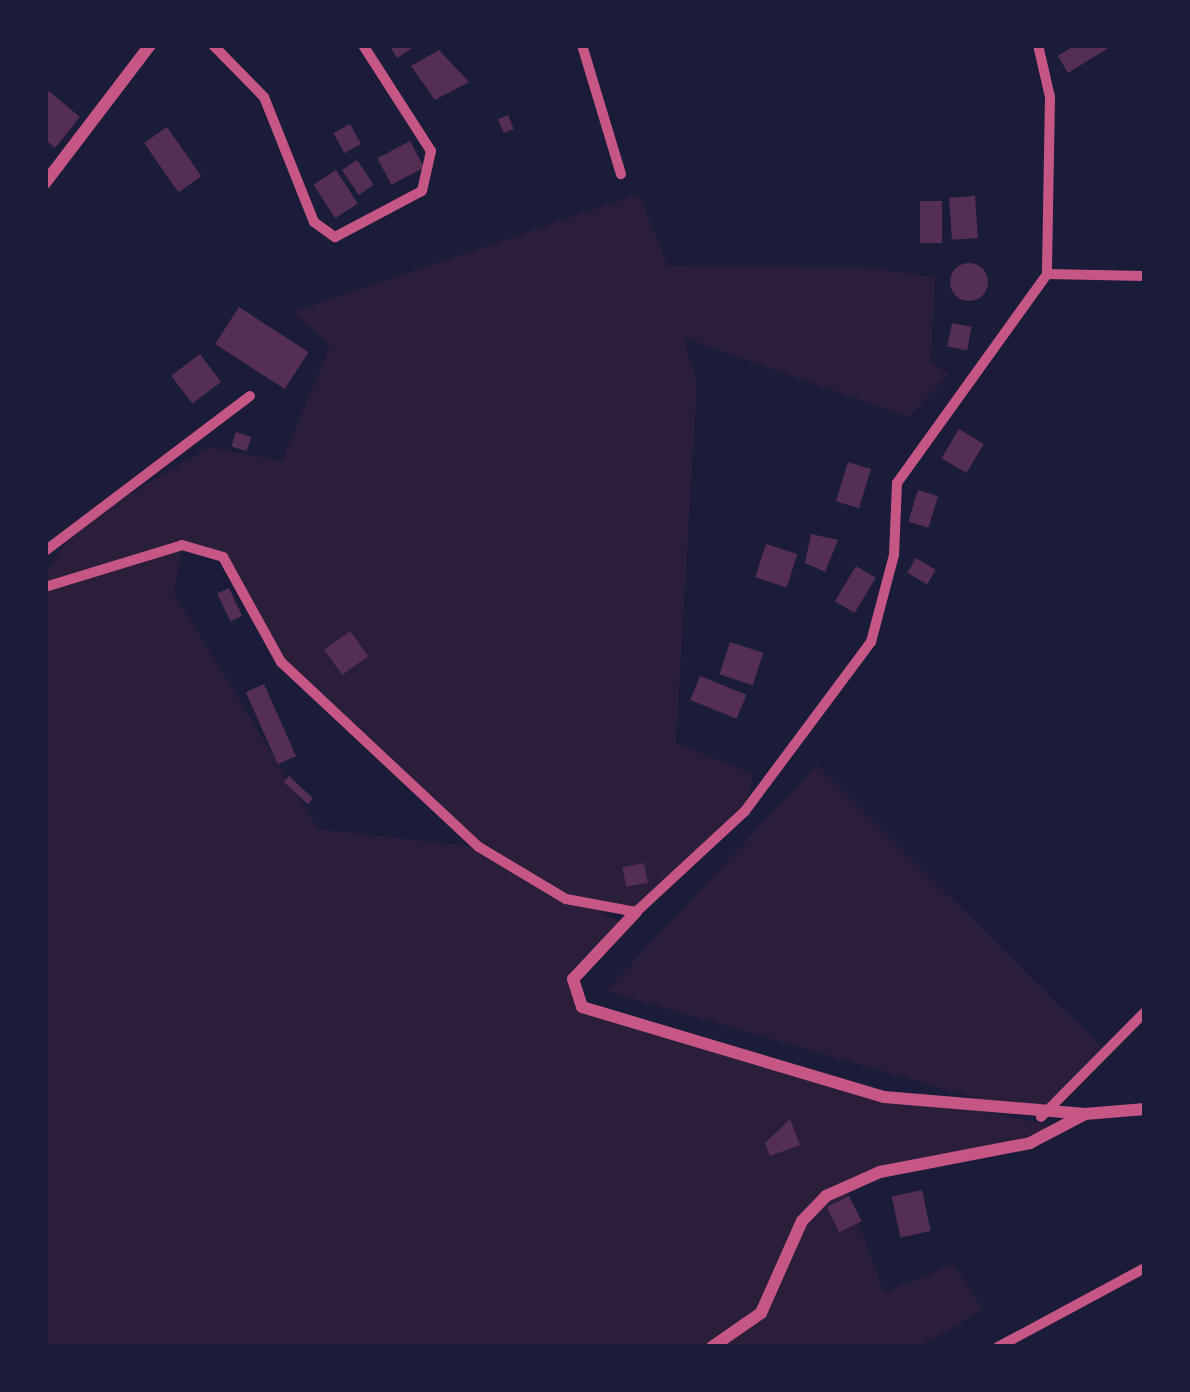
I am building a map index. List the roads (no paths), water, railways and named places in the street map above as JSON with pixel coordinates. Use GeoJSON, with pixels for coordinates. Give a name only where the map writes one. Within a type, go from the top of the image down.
{"type":"FeatureCollection","features":[{"type":"Feature","properties":{"kind":"street"},"geometry":{"type":"LineString","coordinates":[[45,184],[150,45]]}},
{"type":"Feature","properties":{"kind":"street"},"geometry":{"type":"LineString","coordinates":[[213,45],[264,97],[314,222],[335,238],[422,191],[431,151],[364,45]]}},
{"type":"Feature","properties":{"kind":"street"},"geometry":{"type":"LineString","coordinates":[[582,45],[621,174]]}},
{"type":"Feature","properties":{"kind":"street"},"geometry":{"type":"LineString","coordinates":[[1038,45],[1050,96],[1047,274],[897,483],[894,555],[871,642],[745,811],[636,912],[573,979],[582,1008],[884,1097],[1041,1116],[1145,1110]]}},
{"type":"Feature","properties":{"kind":"street"},"geometry":{"type":"LineString","coordinates":[[1047,274],[1145,276]]}},
{"type":"Feature","properties":{"kind":"street"},"geometry":{"type":"LineString","coordinates":[[45,551],[250,396]]}},
{"type":"Feature","properties":{"kind":"street"},"geometry":{"type":"LineString","coordinates":[[45,587],[182,544],[223,556],[281,662],[478,847],[566,899],[636,912]]}},
{"type":"Feature","properties":{"kind":"street"},"geometry":{"type":"LineString","coordinates":[[1041,1116],[1145,1012]]}},
{"type":"Feature","properties":{"kind":"street"},"geometry":{"type":"LineString","coordinates":[[712,1347],[761,1312],[802,1221],[826,1196],[880,1172],[1030,1143],[1085,1114]]}},
{"type":"Feature","properties":{"kind":"street"},"geometry":{"type":"LineString","coordinates":[[998,1347],[1145,1268]]}}]}
